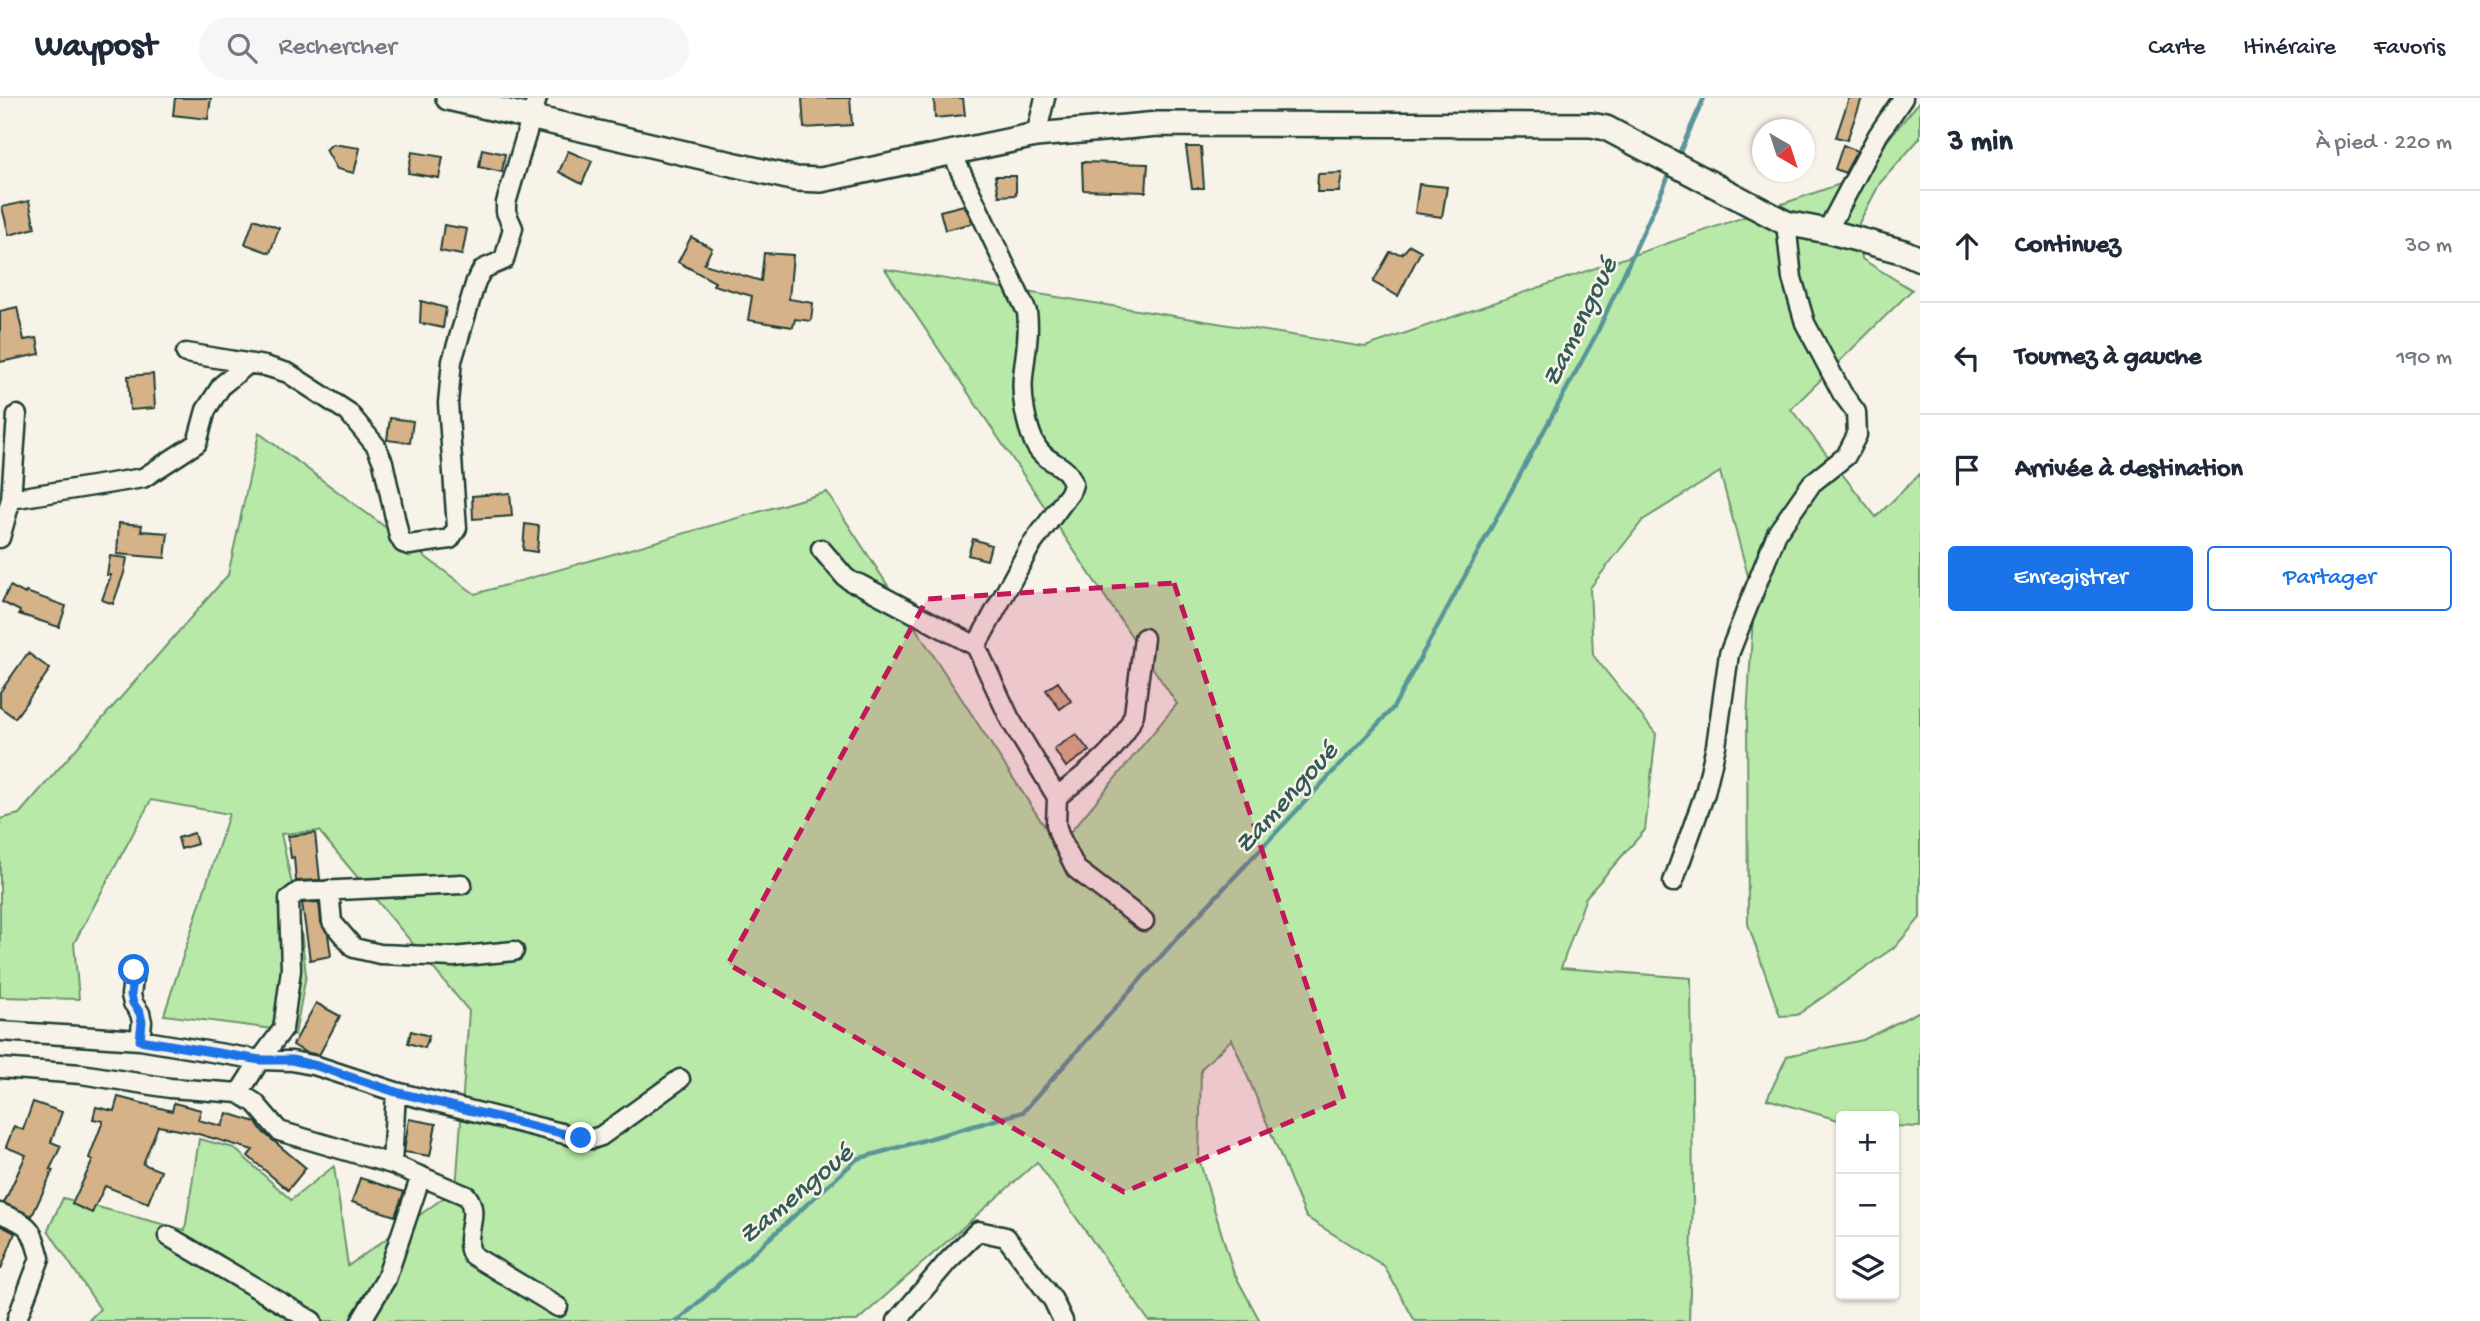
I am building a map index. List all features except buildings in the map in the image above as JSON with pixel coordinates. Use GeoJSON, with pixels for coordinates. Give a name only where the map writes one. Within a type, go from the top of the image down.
{"type":"FeatureCollection","features":[{"type":"Feature","properties":{"kind":"street"},"geometry":{"type":"LineString","coordinates":[[448,98],[534,107],[796,179],[821,180],[1035,135],[1158,124],[1574,124],[1606,128],[1786,223],[1827,231],[1920,259]]}},
{"type":"Feature","properties":{"kind":"street"},"geometry":{"type":"LineString","coordinates":[[1035,135],[1045,98]]}},
{"type":"Feature","properties":{"kind":"street"},"geometry":{"type":"LineString","coordinates":[[1827,231],[1878,135],[1903,98]]}},
{"type":"Feature","properties":{"kind":"street"},"geometry":{"type":"LineString","coordinates":[[186,354],[288,373],[348,412],[376,446],[383,462],[399,536],[403,543],[409,545],[450,539],[457,528],[448,402],[452,361],[476,281],[483,269],[504,260],[513,228],[506,212],[506,203],[534,107]]}},
{"type":"Feature","properties":{"kind":"street"},"geometry":{"type":"LineString","coordinates":[[951,151],[1027,312],[1029,334],[1023,381],[1029,427],[1034,443],[1042,456],[1068,471],[1073,484],[1070,493],[1030,547],[976,646]]}},
{"type":"Feature","properties":{"kind":"street"},"geometry":{"type":"LineString","coordinates":[[1673,882],[1705,793],[1716,746],[1729,654],[1777,533],[1812,483],[1846,456],[1857,435],[1856,412],[1842,393],[1805,323],[1792,278],[1786,223]]}},
{"type":"Feature","properties":{"kind":"street"},"geometry":{"type":"LineString","coordinates":[[11,499],[143,478],[197,443],[206,410],[222,385],[248,364]]}},
{"type":"Feature","properties":{"kind":"street"},"geometry":{"type":"LineString","coordinates":[[0,538],[11,499],[17,415]]}},
{"type":"Feature","properties":{"kind":"street"},"geometry":{"type":"LineString","coordinates":[[821,549],[852,582],[859,583],[976,646],[1010,719],[1056,797],[1056,824],[1059,835],[1076,869],[1144,921]]}},
{"type":"Feature","properties":{"kind":"street"},"geometry":{"type":"LineString","coordinates":[[1056,797],[1113,748],[1129,726],[1144,638]]}},
{"type":"Feature","properties":{"kind":"street"},"geometry":{"type":"LineString","coordinates":[[239,1093],[284,1029],[292,970],[289,899],[298,892],[462,884]]}},
{"type":"Feature","properties":{"kind":"street"},"geometry":{"type":"LineString","coordinates":[[330,890],[332,922],[354,948],[380,954],[453,957],[514,951]]}},
{"type":"Feature","properties":{"kind":"street"},"geometry":{"type":"LineString","coordinates":[[134,970],[131,995],[142,1022],[140,1040]]}},
{"type":"Feature","properties":{"kind":"street"},"geometry":{"type":"LineString","coordinates":[[0,1031],[140,1040],[260,1060],[292,1060],[396,1092],[592,1139],[601,1136],[680,1079]]}},
{"type":"Feature","properties":{"kind":"street"},"geometry":{"type":"LineString","coordinates":[[0,1068],[81,1074],[170,1087],[239,1093],[255,1103],[279,1131],[392,1164],[467,1196],[474,1212],[468,1247],[472,1255],[558,1307]]}},
{"type":"Feature","properties":{"kind":"street"},"geometry":{"type":"LineString","coordinates":[[392,1164],[396,1092]]}},
{"type":"Feature","properties":{"kind":"street"},"geometry":{"type":"LineString","coordinates":[[361,1321],[386,1279],[421,1176]]}},
{"type":"Feature","properties":{"kind":"street"},"geometry":{"type":"LineString","coordinates":[[0,1213],[30,1228],[40,1258],[17,1319]]}},
{"type":"Feature","properties":{"kind":"street"},"geometry":{"type":"LineString","coordinates":[[897,1321],[948,1261],[978,1231],[1006,1237],[1053,1300],[1063,1321]]}},
{"type":"Feature","properties":{"kind":"street"},"geometry":{"type":"LineString","coordinates":[[167,1236],[312,1321]]}},
{"type":"Feature","properties":{"kind":"highlighted area"},"geometry":{"type":"Polygon","coordinates":[[[1174,583],[1344,1099],[1124,1192],[728,964],[927,599],[1174,583]]]}},
{"type":"Feature","properties":{"kind":"green space"},"geometry":{"type":"Polygon","coordinates":[[[1920,101],[1920,138],[1880,183],[1859,223],[1862,259],[1912,290],[1791,409],[1876,517],[1920,474],[1920,918],[1896,946],[1797,1015],[1780,1016],[1748,924],[1747,718],[1754,598],[1720,472],[1643,520],[1590,588],[1593,655],[1656,734],[1645,830],[1586,897],[1561,968],[1691,978],[1693,1201],[1689,1321],[1415,1321],[1384,1266],[1306,1217],[1232,1039],[1201,1069],[1199,1159],[1233,1271],[1260,1321],[1149,1321],[1037,1162],[857,1321],[88,1321],[100,1309],[48,1230],[63,1198],[185,1230],[199,1139],[234,1148],[291,1200],[334,1166],[348,1266],[456,1189],[469,1011],[319,831],[281,834],[300,921],[306,975],[295,1035],[273,1029],[164,1015],[229,814],[151,800],[74,943],[79,999],[0,997],[0,819],[19,814],[228,575],[259,433],[475,594],[827,492],[1058,847],[1177,704],[885,269],[1365,347],[1855,179],[1920,101]]]}},
{"type":"Feature","properties":{"kind":"green space"},"geometry":{"type":"Polygon","coordinates":[[[1920,1011],[1920,1127],[1899,1126],[1899,1111],[1836,1111],[1836,1120],[1767,1099],[1787,1056],[1863,1040],[1920,1011]]]}},
{"type":"Feature","properties":{"kind":"waterway","name":"Zamengoué"},"geometry":{"type":"LineString","coordinates":[[1678,156],[1704,98]]}},
{"type":"Feature","properties":{"kind":"waterway","name":"Zamengoué"},"geometry":{"type":"LineString","coordinates":[[678,1321],[857,1159],[1023,1112],[1178,937],[1393,708],[1596,335],[1671,171]]}},
{"type":"Feature","properties":{"kind":"route"},"geometry":{"type":"LineString","coordinates":[[134,970],[131,995],[142,1022],[140,1040],[260,1060],[292,1060],[396,1092],[581,1138]]}}]}
